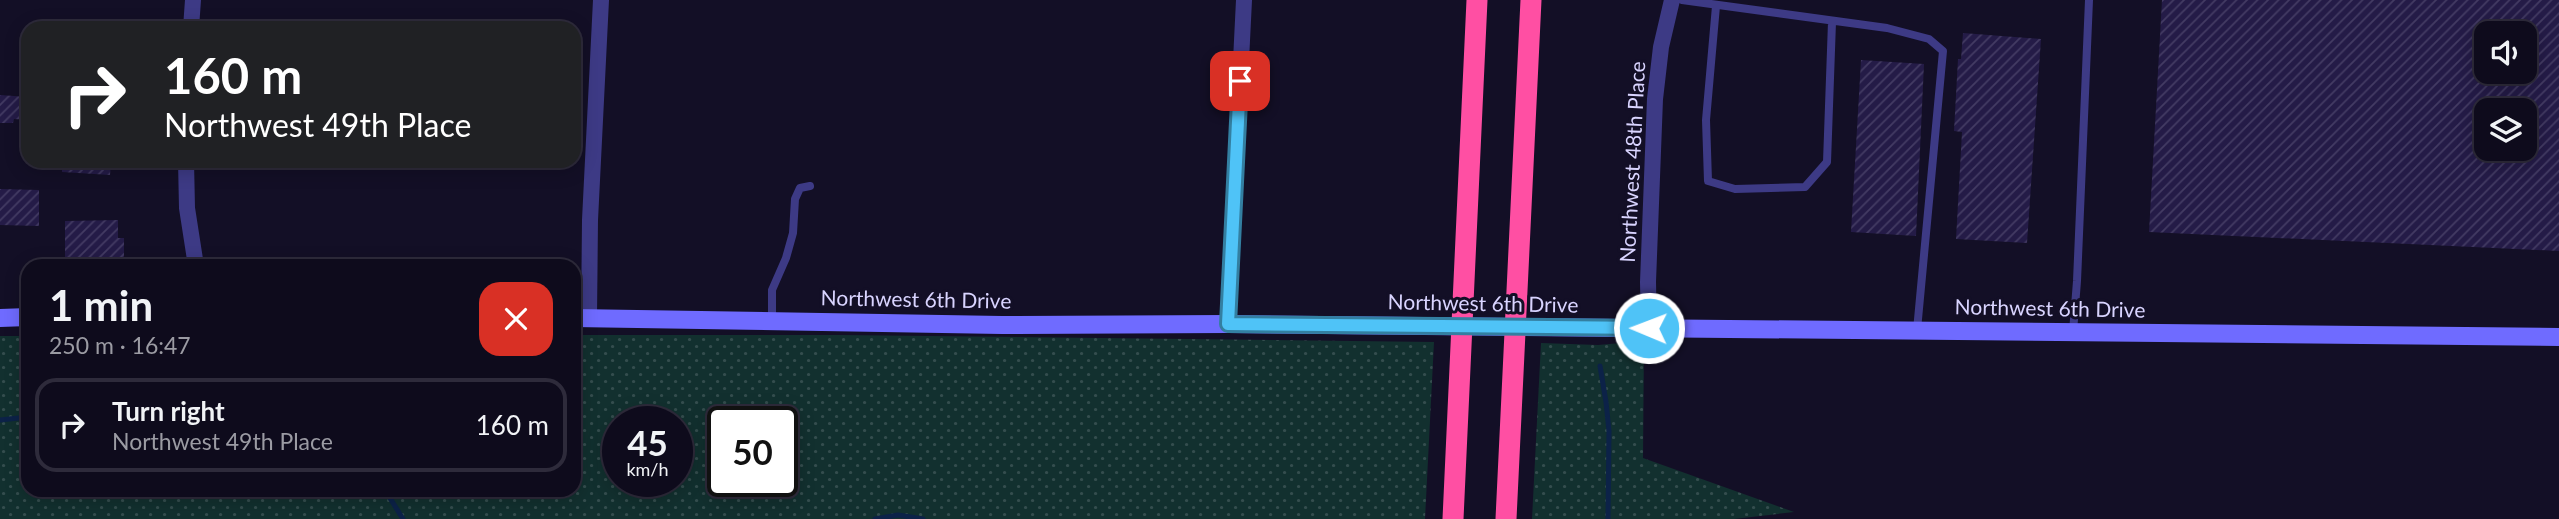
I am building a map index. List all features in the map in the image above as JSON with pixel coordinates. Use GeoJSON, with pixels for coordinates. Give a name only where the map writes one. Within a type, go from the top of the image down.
{"type":"FeatureCollection","features":[{"type":"Feature","properties":{"kind":"highway"},"geometry":{"type":"LineString","coordinates":[[1470,0],[1474,108]]}},
{"type":"Feature","properties":{"kind":"highway"},"geometry":{"type":"LineString","coordinates":[[1454,519],[1477,0]]}},
{"type":"Feature","properties":{"kind":"highway"},"geometry":{"type":"LineString","coordinates":[[1506,519],[1531,0]]}},
{"type":"Feature","properties":{"kind":"highway"},"geometry":{"type":"LineString","coordinates":[[1525,127],[1543,0]]}},
{"type":"Feature","properties":{"kind":"main road"},"geometry":{"type":"LineString","coordinates":[[0,317],[21,317]]}},
{"type":"Feature","properties":{"kind":"main road","name":"Northwest 6th Drive"},"geometry":{"type":"LineString","coordinates":[[581,318],[1002,325],[1228,324],[2559,337]]}},
{"type":"Feature","properties":{"kind":"street"},"geometry":{"type":"LineString","coordinates":[[191,21],[192,0]]}},
{"type":"Feature","properties":{"kind":"street"},"geometry":{"type":"LineString","coordinates":[[581,318],[590,220],[601,0]]}},
{"type":"Feature","properties":{"kind":"street"},"geometry":{"type":"LineString","coordinates":[[1228,324],[1244,0]]}},
{"type":"Feature","properties":{"kind":"street","name":"Northwest 48th Place"},"geometry":{"type":"LineString","coordinates":[[1649,328],[1648,282],[1655,99],[1661,47],[1672,0]]}},
{"type":"Feature","properties":{"kind":"street"},"geometry":{"type":"LineString","coordinates":[[186,168],[187,208],[195,259]]}},
{"type":"Feature","properties":{"kind":"lane"},"geometry":{"type":"LineString","coordinates":[[1682,0],[1898,31],[1929,39],[1943,51],[1917,331]]}},
{"type":"Feature","properties":{"kind":"lane"},"geometry":{"type":"LineString","coordinates":[[2073,332],[2089,0]]}},
{"type":"Feature","properties":{"kind":"lane"},"geometry":{"type":"LineString","coordinates":[[1716,6],[1706,120],[1708,181],[1735,189],[1805,187],[1826,162],[1832,22]]}},
{"type":"Feature","properties":{"kind":"lane"},"geometry":{"type":"LineString","coordinates":[[772,320],[772,290],[793,233],[795,199],[800,188],[810,186]]}},
{"type":"Feature","properties":{"kind":"green space"},"geometry":{"type":"Polygon","coordinates":[[[581,335],[839,335],[1434,342],[1425,519],[0,519],[0,336],[21,336],[21,497],[581,497],[581,335]]]}},
{"type":"Feature","properties":{"kind":"green space"},"geometry":{"type":"Polygon","coordinates":[[[1644,341],[1643,458],[1794,512],[1734,519],[1532,519],[1541,343],[1598,345],[1644,341]]]}},
{"type":"Feature","properties":{"kind":"building"},"geometry":{"type":"Polygon","coordinates":[[[2162,0],[2559,0],[2559,251],[2149,232],[2162,0]]]}},
{"type":"Feature","properties":{"kind":"building"},"geometry":{"type":"Polygon","coordinates":[[[1963,33],[2041,39],[2027,243],[1956,239],[1962,132],[1954,131],[1958,59],[1961,59],[1963,33]]]}},
{"type":"Feature","properties":{"kind":"building"},"geometry":{"type":"Polygon","coordinates":[[[1861,60],[1924,64],[1916,236],[1851,232],[1861,60]]]}},
{"type":"Feature","properties":{"kind":"building"},"geometry":{"type":"Polygon","coordinates":[[[0,95],[21,96],[21,120],[14,119],[13,123],[0,123],[0,95]]]}},
{"type":"Feature","properties":{"kind":"building"},"geometry":{"type":"Polygon","coordinates":[[[62,168],[110,168],[110,175],[62,172],[62,168]]]}},
{"type":"Feature","properties":{"kind":"building"},"geometry":{"type":"Polygon","coordinates":[[[0,189],[39,190],[39,226],[0,225],[0,189]]]}},
{"type":"Feature","properties":{"kind":"building"},"geometry":{"type":"Polygon","coordinates":[[[118,220],[118,238],[124,238],[124,259],[65,257],[65,221],[118,220]]]}},
{"type":"Feature","properties":{"kind":"waterway"},"geometry":{"type":"LineString","coordinates":[[1600,366],[1609,431],[1608,519]]}},
{"type":"Feature","properties":{"kind":"waterway"},"geometry":{"type":"LineString","coordinates":[[0,420],[21,418]]}},
{"type":"Feature","properties":{"kind":"waterway"},"geometry":{"type":"LineString","coordinates":[[389,497],[403,519]]}},
{"type":"Feature","properties":{"kind":"waterway"},"geometry":{"type":"LineString","coordinates":[[875,519],[898,515],[923,519]]}},
{"type":"Feature","properties":{"kind":"route"},"geometry":{"type":"LineString","coordinates":[[1240,81],[1228,324],[1649,328]]}}]}
